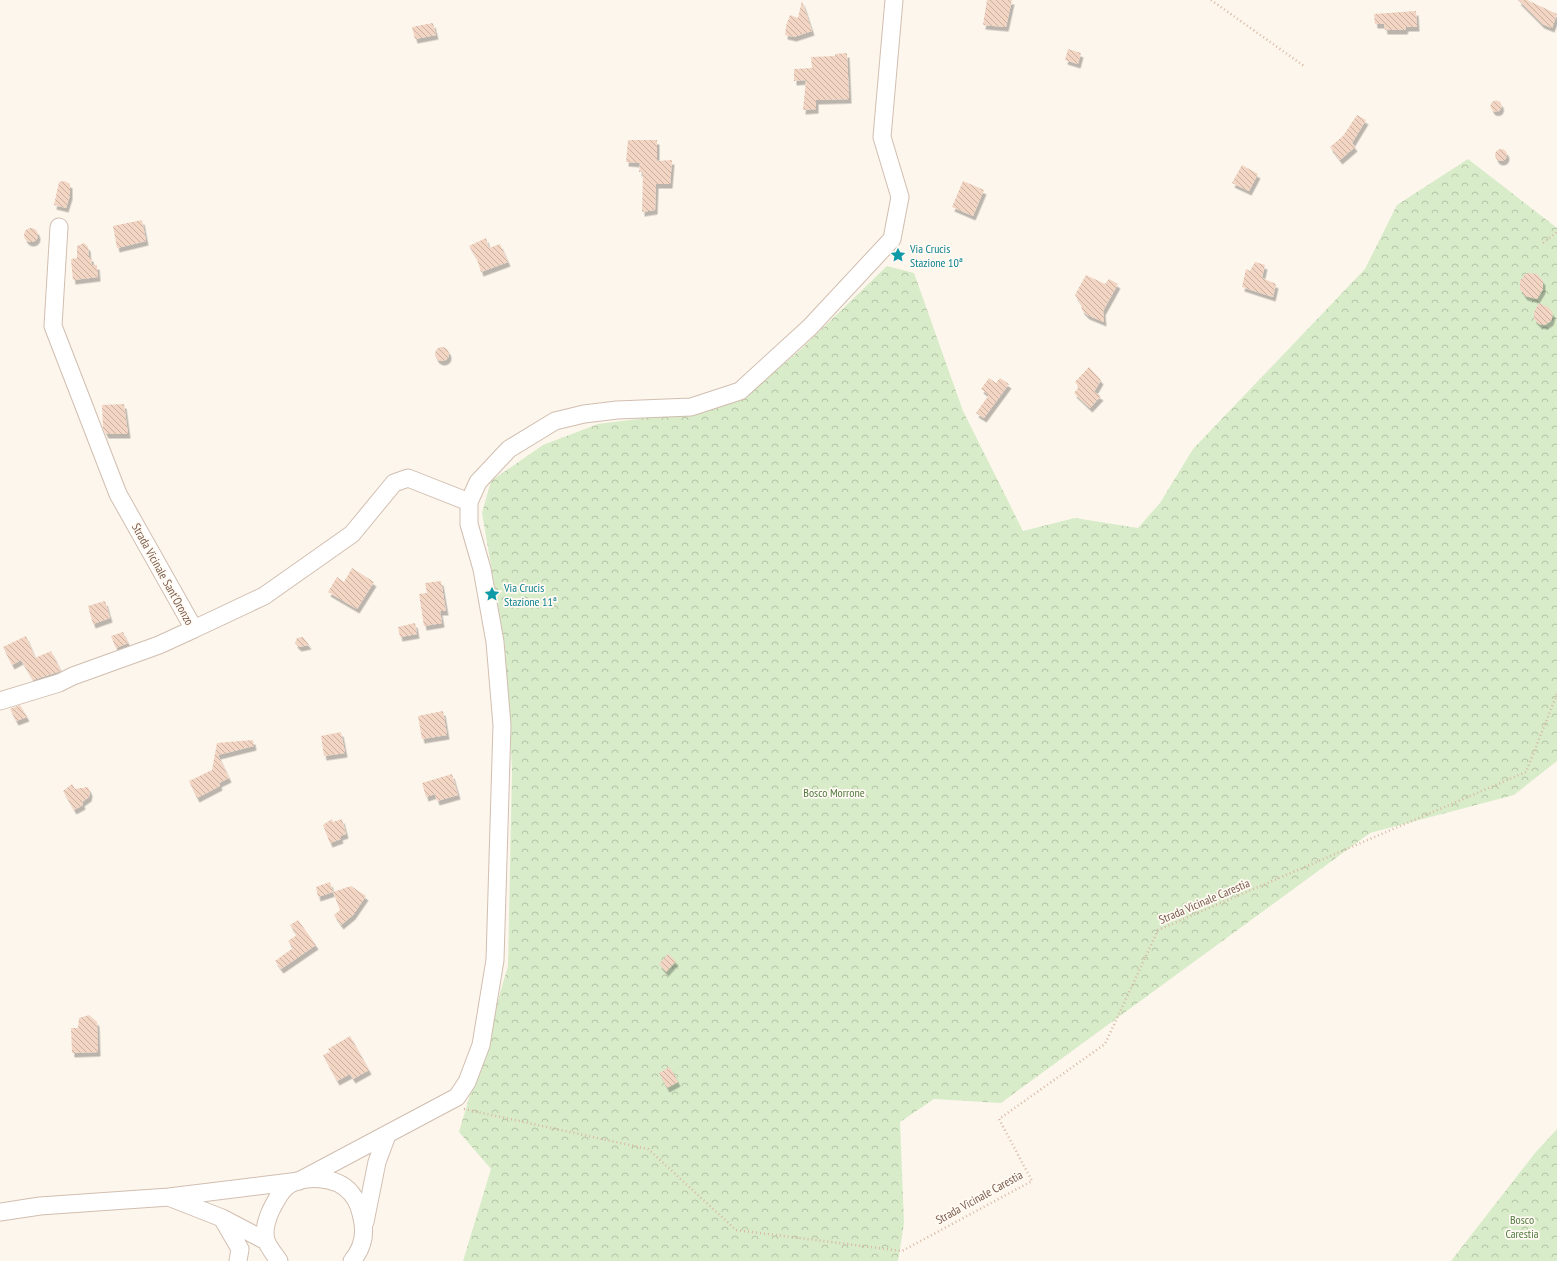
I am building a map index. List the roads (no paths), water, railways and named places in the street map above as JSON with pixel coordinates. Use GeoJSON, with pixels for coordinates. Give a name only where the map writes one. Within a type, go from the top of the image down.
{"type":"FeatureCollection","features":[{"type":"Feature","properties":{"kind":"street"},"geometry":{"type":"LineString","coordinates":[[279,1261],[266,1240],[265,1226],[276,1200],[286,1188],[343,1156],[387,1135],[457,1097],[467,1082],[481,1045],[495,960],[502,725],[495,642],[482,569],[470,524],[469,502],[478,482],[509,449],[555,422],[584,414],[617,410],[691,407],[740,391],[810,327],[892,239],[900,197],[882,137],[894,0]]}},
{"type":"Feature","properties":{"kind":"street","name":"Strada Vicinale Sant'Oronzo"},"geometry":{"type":"LineString","coordinates":[[59,227],[53,326],[118,494],[194,629],[264,596],[352,534],[394,483],[408,478],[469,502]]}},
{"type":"Feature","properties":{"kind":"street"},"geometry":{"type":"LineString","coordinates":[[0,701],[59,683],[73,676],[160,645],[194,629]]}},
{"type":"Feature","properties":{"kind":"street"},"geometry":{"type":"LineString","coordinates":[[361,1261],[364,1232],[377,1162],[387,1135]]}},
{"type":"Feature","properties":{"kind":"street"},"geometry":{"type":"LineString","coordinates":[[0,1212],[40,1206],[169,1197],[325,1179],[351,1192],[360,1206],[364,1232],[358,1254],[352,1261]]}},
{"type":"Feature","properties":{"kind":"street"},"geometry":{"type":"LineString","coordinates":[[169,1197],[222,1218],[266,1240]]}},
{"type":"Feature","properties":{"kind":"street"},"geometry":{"type":"LineString","coordinates":[[222,1218],[240,1249],[238,1261]]}},
{"type":"Feature","properties":{"kind":"place","name":"Via Crucis Stazione 10ª"},"geometry":{"type":"Point","coordinates":[898,255]}},
{"type":"Feature","properties":{"kind":"place","name":"Via Crucis Stazione 11ª"},"geometry":{"type":"Point","coordinates":[492,594]}},
{"type":"Feature","properties":{"kind":"park label","name":"Bosco Morrone"},"geometry":{"type":"Point","coordinates":[834,792]}},
{"type":"Feature","properties":{"kind":"park label","name":"Bosco Carestia"},"geometry":{"type":"Point","coordinates":[1522,1226]}}]}
